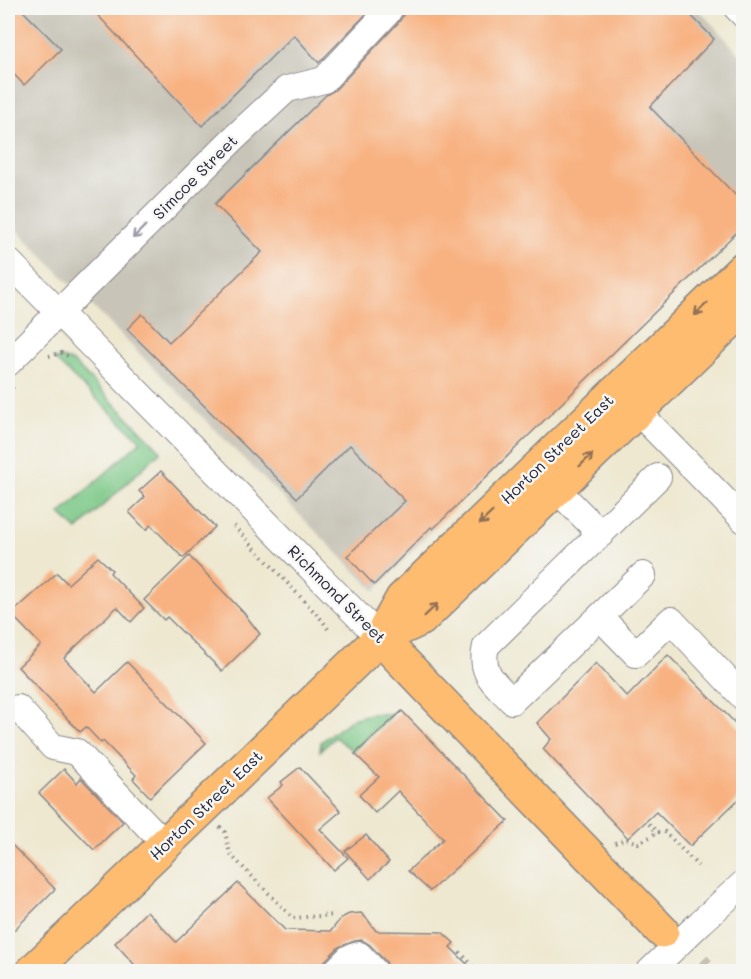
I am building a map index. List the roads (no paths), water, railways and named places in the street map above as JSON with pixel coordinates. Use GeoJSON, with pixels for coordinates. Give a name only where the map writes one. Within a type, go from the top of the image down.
{"type":"FeatureCollection","features":[{"type":"Feature","properties":{"kind":"main road","name":"Horton Street East"},"geometry":{"type":"LineString","coordinates":[[32,972],[380,638],[402,599],[744,268]]}},
{"type":"Feature","properties":{"kind":"main road","name":"Horton Street East"},"geometry":{"type":"LineString","coordinates":[[380,638],[421,619],[744,308]]}},
{"type":"Feature","properties":{"kind":"main road","name":"Richmond Street"},"geometry":{"type":"LineString","coordinates":[[380,638],[662,932]]}},
{"type":"Feature","properties":{"kind":"street","name":"Simcoe Street"},"geometry":{"type":"LineString","coordinates":[[12,373],[58,313],[231,141],[287,89],[324,80],[390,8]]}},
{"type":"Feature","properties":{"kind":"street"},"geometry":{"type":"LineString","coordinates":[[736,8],[744,15]]}},
{"type":"Feature","properties":{"kind":"street","name":"Richmond Street"},"geometry":{"type":"LineString","coordinates":[[8,261],[380,638]]}},
{"type":"Feature","properties":{"kind":"street"},"geometry":{"type":"LineString","coordinates":[[637,411],[744,520]]}},
{"type":"Feature","properties":{"kind":"street"},"geometry":{"type":"LineString","coordinates":[[643,575],[512,701],[487,675],[483,657],[486,646],[658,477]]}},
{"type":"Feature","properties":{"kind":"street"},"geometry":{"type":"LineString","coordinates":[[556,489],[601,534]]}},
{"type":"Feature","properties":{"kind":"street"},"geometry":{"type":"LineString","coordinates":[[600,616],[636,654],[671,620],[744,698]]}},
{"type":"Feature","properties":{"kind":"street"},"geometry":{"type":"LineString","coordinates":[[18,708],[53,747],[77,752],[165,844]]}},
{"type":"Feature","properties":{"kind":"street"},"geometry":{"type":"LineString","coordinates":[[649,972],[744,883]]}},
{"type":"Feature","properties":{"kind":"street"},"geometry":{"type":"LineString","coordinates":[[335,972],[349,958],[359,955],[375,972]]}},
{"type":"Feature","properties":{"kind":"tunnel"},"geometry":{"type":"LineString","coordinates":[[662,931],[700,972]]}}]}
